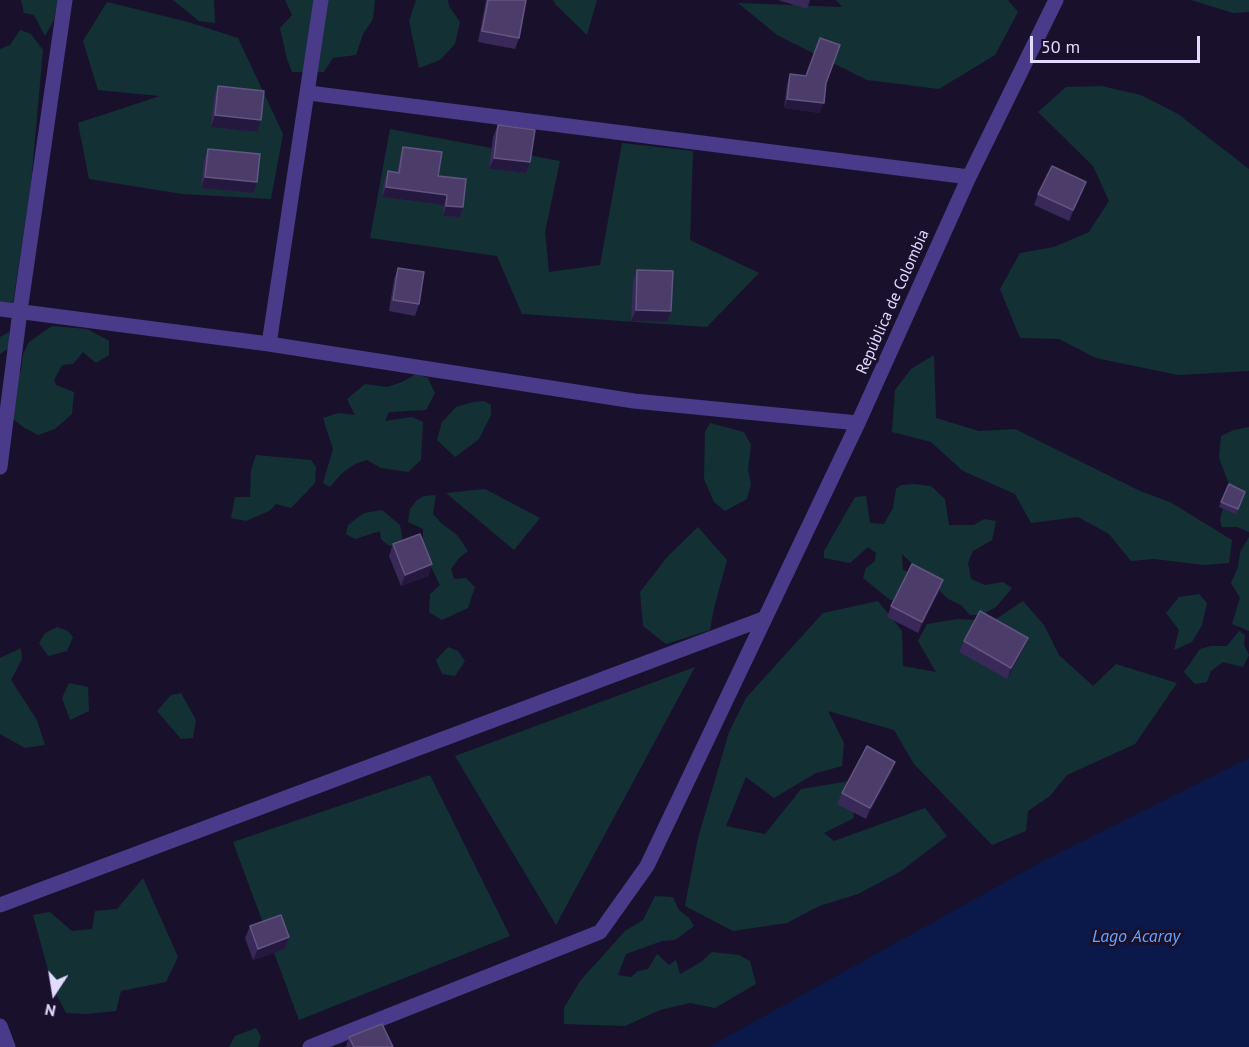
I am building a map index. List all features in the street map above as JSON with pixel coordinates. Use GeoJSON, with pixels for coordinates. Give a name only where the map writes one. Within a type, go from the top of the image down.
{"type":"FeatureCollection","features":[{"type":"Feature","properties":{"kind":"street"},"geometry":{"type":"LineString","coordinates":[[0,467],[65,0]]}},
{"type":"Feature","properties":{"kind":"street"},"geometry":{"type":"LineString","coordinates":[[269,344],[309,93],[321,0]]}},
{"type":"Feature","properties":{"kind":"street","name":"República de Colombia"},"geometry":{"type":"LineString","coordinates":[[310,1047],[600,932],[646,866],[858,423],[969,177],[1056,0]]}},
{"type":"Feature","properties":{"kind":"street"},"geometry":{"type":"LineString","coordinates":[[309,93],[969,177]]}},
{"type":"Feature","properties":{"kind":"street"},"geometry":{"type":"LineString","coordinates":[[0,309],[269,344],[634,401],[858,423]]}},
{"type":"Feature","properties":{"kind":"street"},"geometry":{"type":"LineString","coordinates":[[0,905],[764,620]]}},
{"type":"Feature","properties":{"kind":"street"},"geometry":{"type":"LineString","coordinates":[[0,1026],[8,1047]]}},
{"type":"Feature","properties":{"kind":"green space"},"geometry":{"type":"Polygon","coordinates":[[[21,0],[58,0],[54,20],[45,36],[34,15],[24,13],[21,0]]]}},
{"type":"Feature","properties":{"kind":"green space"},"geometry":{"type":"Polygon","coordinates":[[[173,0],[214,0],[215,23],[199,21],[173,0]]]}},
{"type":"Feature","properties":{"kind":"green space"},"geometry":{"type":"Polygon","coordinates":[[[285,0],[375,0],[373,19],[363,34],[356,55],[333,58],[324,72],[292,72],[280,28],[292,15],[285,0]]]}},
{"type":"Feature","properties":{"kind":"green space"},"geometry":{"type":"Polygon","coordinates":[[[416,0],[448,0],[449,6],[460,22],[455,44],[440,60],[419,68],[409,21],[416,0]]]}},
{"type":"Feature","properties":{"kind":"green space"},"geometry":{"type":"Polygon","coordinates":[[[553,0],[597,0],[587,35],[556,5],[553,0]]]}},
{"type":"Feature","properties":{"kind":"green space"},"geometry":{"type":"Polygon","coordinates":[[[836,0],[1008,0],[1018,12],[995,55],[939,89],[867,80],[777,35],[738,3],[842,7],[836,0]]]}},
{"type":"Feature","properties":{"kind":"green space"},"geometry":{"type":"Polygon","coordinates":[[[1191,0],[1249,0],[1249,12],[1233,13],[1191,0]]]}},
{"type":"Feature","properties":{"kind":"green space"},"geometry":{"type":"Polygon","coordinates":[[[107,2],[188,22],[238,38],[283,134],[271,199],[182,194],[89,179],[78,123],[160,96],[98,90],[83,41],[107,2]]]}},
{"type":"Feature","properties":{"kind":"green space"},"geometry":{"type":"Polygon","coordinates":[[[20,30],[31,34],[43,50],[31,183],[13,303],[0,302],[0,49],[10,45],[20,30]]]}},
{"type":"Feature","properties":{"kind":"green space"},"geometry":{"type":"Polygon","coordinates":[[[1101,86],[1141,95],[1178,114],[1249,169],[1249,371],[1178,375],[1096,358],[1059,339],[1020,338],[1000,289],[1020,253],[1054,247],[1089,232],[1109,201],[1093,166],[1038,112],[1066,87],[1101,86]]]}},
{"type":"Feature","properties":{"kind":"green space"},"geometry":{"type":"Polygon","coordinates":[[[390,129],[560,161],[545,232],[549,272],[600,265],[622,143],[693,151],[690,240],[759,273],[707,327],[522,314],[497,256],[370,238],[390,129]]]}},
{"type":"Feature","properties":{"kind":"green space"},"geometry":{"type":"Polygon","coordinates":[[[52,326],[87,329],[109,341],[109,355],[96,363],[83,352],[73,364],[62,365],[54,380],[56,385],[74,392],[72,414],[55,429],[38,435],[12,418],[1,401],[21,370],[23,354],[29,342],[52,326]]]}},
{"type":"Feature","properties":{"kind":"green space"},"geometry":{"type":"Polygon","coordinates":[[[9,332],[11,347],[0,354],[0,337],[9,332]]]}},
{"type":"Feature","properties":{"kind":"green space"},"geometry":{"type":"Polygon","coordinates":[[[934,355],[936,418],[979,431],[1015,429],[1140,491],[1170,502],[1232,540],[1229,563],[1204,565],[1154,559],[1131,561],[1109,534],[1078,517],[1031,523],[1015,494],[963,471],[931,442],[892,432],[895,390],[911,369],[934,355]]]}},
{"type":"Feature","properties":{"kind":"green space"},"geometry":{"type":"Polygon","coordinates":[[[416,374],[428,378],[435,393],[426,410],[389,412],[385,421],[412,417],[423,422],[421,460],[408,472],[381,468],[367,460],[355,464],[342,473],[330,487],[323,483],[333,449],[323,418],[338,413],[355,415],[347,399],[365,384],[387,387],[416,374]]]}},
{"type":"Feature","properties":{"kind":"green space"},"geometry":{"type":"Polygon","coordinates":[[[484,401],[491,405],[491,415],[479,439],[455,457],[437,440],[442,422],[456,407],[484,401]]]}},
{"type":"Feature","properties":{"kind":"green space"},"geometry":{"type":"Polygon","coordinates":[[[710,423],[744,432],[751,445],[748,470],[751,484],[747,499],[725,511],[714,502],[704,479],[705,432],[710,423]]]}},
{"type":"Feature","properties":{"kind":"green space"},"geometry":{"type":"Polygon","coordinates":[[[1249,427],[1249,532],[1237,527],[1222,527],[1220,520],[1229,484],[1219,458],[1221,436],[1249,427]]]}},
{"type":"Feature","properties":{"kind":"green space"},"geometry":{"type":"Polygon","coordinates":[[[256,455],[311,460],[316,467],[315,483],[291,508],[276,504],[269,511],[246,521],[231,518],[235,497],[250,497],[251,470],[256,455]]]}},
{"type":"Feature","properties":{"kind":"green space"},"geometry":{"type":"Polygon","coordinates":[[[901,485],[931,486],[945,499],[949,525],[974,525],[984,519],[996,521],[992,540],[973,551],[968,563],[971,579],[985,585],[1003,582],[1012,588],[996,607],[981,615],[970,615],[961,605],[948,599],[902,554],[903,570],[916,575],[908,603],[890,600],[863,578],[866,568],[875,561],[876,553],[868,547],[850,563],[824,558],[824,551],[855,497],[866,496],[870,523],[884,524],[893,508],[896,489],[901,485]]]}},
{"type":"Feature","properties":{"kind":"green space"},"geometry":{"type":"Polygon","coordinates":[[[485,489],[540,518],[514,550],[446,493],[485,489]]]}},
{"type":"Feature","properties":{"kind":"green space"},"geometry":{"type":"Polygon","coordinates":[[[436,495],[433,514],[457,535],[468,551],[451,569],[454,579],[466,578],[475,587],[468,608],[442,620],[429,612],[430,594],[440,585],[421,547],[423,529],[408,522],[410,509],[417,500],[424,496],[436,495]]]}},
{"type":"Feature","properties":{"kind":"green space"},"geometry":{"type":"Polygon","coordinates":[[[382,510],[400,525],[403,542],[395,547],[388,545],[381,539],[380,531],[355,539],[346,534],[348,525],[364,513],[382,510]]]}},
{"type":"Feature","properties":{"kind":"green space"},"geometry":{"type":"Polygon","coordinates":[[[698,527],[727,560],[710,630],[666,644],[643,626],[640,592],[668,556],[698,527]]]}},
{"type":"Feature","properties":{"kind":"green space"},"geometry":{"type":"Polygon","coordinates":[[[1249,537],[1249,631],[1232,624],[1240,598],[1231,583],[1238,567],[1240,552],[1249,537]]]}},
{"type":"Feature","properties":{"kind":"green space"},"geometry":{"type":"Polygon","coordinates":[[[1199,594],[1207,603],[1202,625],[1192,642],[1174,650],[1179,630],[1166,613],[1179,597],[1199,594]]]}},
{"type":"Feature","properties":{"kind":"green space"},"geometry":{"type":"Polygon","coordinates":[[[878,601],[902,631],[903,666],[936,672],[918,641],[927,624],[958,619],[993,621],[1023,601],[1044,625],[1059,655],[1093,686],[1116,664],[1177,683],[1135,744],[1067,775],[1050,796],[1028,811],[1026,831],[992,845],[914,764],[894,730],[828,711],[844,743],[842,766],[816,773],[774,798],[746,777],[726,826],[765,834],[801,789],[850,781],[854,818],[824,833],[834,841],[925,808],[947,836],[901,871],[858,894],[819,906],[787,923],[733,931],[685,906],[698,838],[729,732],[746,698],[823,613],[878,601]]]}},
{"type":"Feature","properties":{"kind":"green space"},"geometry":{"type":"Polygon","coordinates":[[[57,627],[68,631],[73,637],[67,651],[48,656],[39,643],[45,633],[57,627]]]}},
{"type":"Feature","properties":{"kind":"green space"},"geometry":{"type":"Polygon","coordinates":[[[1239,631],[1245,635],[1244,645],[1249,655],[1243,667],[1223,662],[1211,671],[1207,682],[1195,684],[1184,672],[1200,649],[1227,646],[1239,631]]]}},
{"type":"Feature","properties":{"kind":"green space"},"geometry":{"type":"Polygon","coordinates":[[[448,647],[458,651],[465,661],[455,676],[442,674],[436,660],[448,647]]]}},
{"type":"Feature","properties":{"kind":"green space"},"geometry":{"type":"Polygon","coordinates":[[[21,648],[22,659],[11,680],[37,720],[45,745],[25,748],[0,734],[0,658],[21,648]]]}},
{"type":"Feature","properties":{"kind":"green space"},"geometry":{"type":"Polygon","coordinates":[[[695,667],[556,925],[455,756],[695,667]]]}},
{"type":"Feature","properties":{"kind":"green space"},"geometry":{"type":"Polygon","coordinates":[[[69,683],[88,687],[89,711],[70,720],[62,698],[69,683]]]}},
{"type":"Feature","properties":{"kind":"green space"},"geometry":{"type":"Polygon","coordinates":[[[181,693],[196,720],[193,738],[181,739],[157,711],[171,695],[181,693]]]}},
{"type":"Feature","properties":{"kind":"green space"},"geometry":{"type":"Polygon","coordinates":[[[430,775],[510,936],[299,1020],[233,842],[430,775]]]}},
{"type":"Feature","properties":{"kind":"green space"},"geometry":{"type":"Polygon","coordinates":[[[143,878],[178,957],[166,982],[121,991],[116,1011],[66,1013],[53,988],[33,915],[50,912],[72,931],[92,929],[95,911],[117,909],[143,878]]]}},
{"type":"Feature","properties":{"kind":"green space"},"geometry":{"type":"Polygon","coordinates":[[[655,896],[673,897],[679,910],[689,918],[694,926],[675,940],[662,941],[626,954],[618,975],[631,977],[638,971],[648,969],[657,954],[669,965],[676,960],[680,974],[701,962],[712,952],[739,955],[750,961],[756,984],[715,1008],[690,1003],[660,1010],[625,1026],[564,1024],[564,1008],[580,981],[625,931],[643,920],[655,896]]]}},
{"type":"Feature","properties":{"kind":"green space"},"geometry":{"type":"Polygon","coordinates":[[[256,1028],[261,1037],[258,1047],[229,1047],[235,1036],[256,1028]]]}},
{"type":"Feature","properties":{"kind":"water","name":"Lago Acaray"},"geometry":{"type":"Polygon","coordinates":[[[1249,758],[1249,1047],[709,1047],[1043,861],[1249,758]]]}},
{"type":"Feature","properties":{"kind":"building"},"geometry":{"type":"Polygon","coordinates":[[[488,0],[526,0],[519,38],[482,31],[488,0]]]}},
{"type":"Feature","properties":{"kind":"building"},"geometry":{"type":"Polygon","coordinates":[[[820,38],[840,45],[826,83],[824,103],[787,99],[790,74],[806,76],[820,38]]]}},
{"type":"Feature","properties":{"kind":"building"},"geometry":{"type":"Polygon","coordinates":[[[218,86],[264,91],[261,120],[215,115],[218,86]]]}},
{"type":"Feature","properties":{"kind":"building"},"geometry":{"type":"Polygon","coordinates":[[[498,125],[535,130],[530,162],[494,158],[498,125]]]}},
{"type":"Feature","properties":{"kind":"building"},"geometry":{"type":"Polygon","coordinates":[[[403,147],[442,152],[438,176],[466,179],[463,207],[446,206],[447,195],[386,187],[388,171],[399,173],[403,147]]]}},
{"type":"Feature","properties":{"kind":"building"},"geometry":{"type":"Polygon","coordinates":[[[208,149],[260,154],[257,182],[205,177],[208,149]]]}},
{"type":"Feature","properties":{"kind":"building"},"geometry":{"type":"Polygon","coordinates":[[[1052,166],[1086,182],[1073,210],[1038,194],[1052,166]]]}},
{"type":"Feature","properties":{"kind":"building"},"geometry":{"type":"Polygon","coordinates":[[[398,268],[424,272],[419,304],[393,300],[398,268]]]}},
{"type":"Feature","properties":{"kind":"building"},"geometry":{"type":"Polygon","coordinates":[[[637,270],[673,271],[671,311],[636,310],[637,270]]]}},
{"type":"Feature","properties":{"kind":"building"},"geometry":{"type":"Polygon","coordinates":[[[1229,484],[1245,492],[1238,509],[1221,502],[1229,484]]]}},
{"type":"Feature","properties":{"kind":"building"},"geometry":{"type":"Polygon","coordinates":[[[420,534],[432,564],[405,575],[393,544],[420,534]]]}},
{"type":"Feature","properties":{"kind":"building"},"geometry":{"type":"Polygon","coordinates":[[[912,564],[943,580],[922,622],[891,606],[912,564]]]}},
{"type":"Feature","properties":{"kind":"building"},"geometry":{"type":"Polygon","coordinates":[[[980,611],[1028,638],[1011,668],[964,641],[980,611]]]}},
{"type":"Feature","properties":{"kind":"building"},"geometry":{"type":"Polygon","coordinates":[[[867,746],[895,762],[870,808],[842,793],[867,746]]]}},
{"type":"Feature","properties":{"kind":"building"},"geometry":{"type":"Polygon","coordinates":[[[281,915],[289,937],[258,949],[250,926],[281,915]]]}},
{"type":"Feature","properties":{"kind":"building"},"geometry":{"type":"Polygon","coordinates":[[[382,1024],[393,1047],[354,1047],[349,1037],[382,1024]]]}}]}
